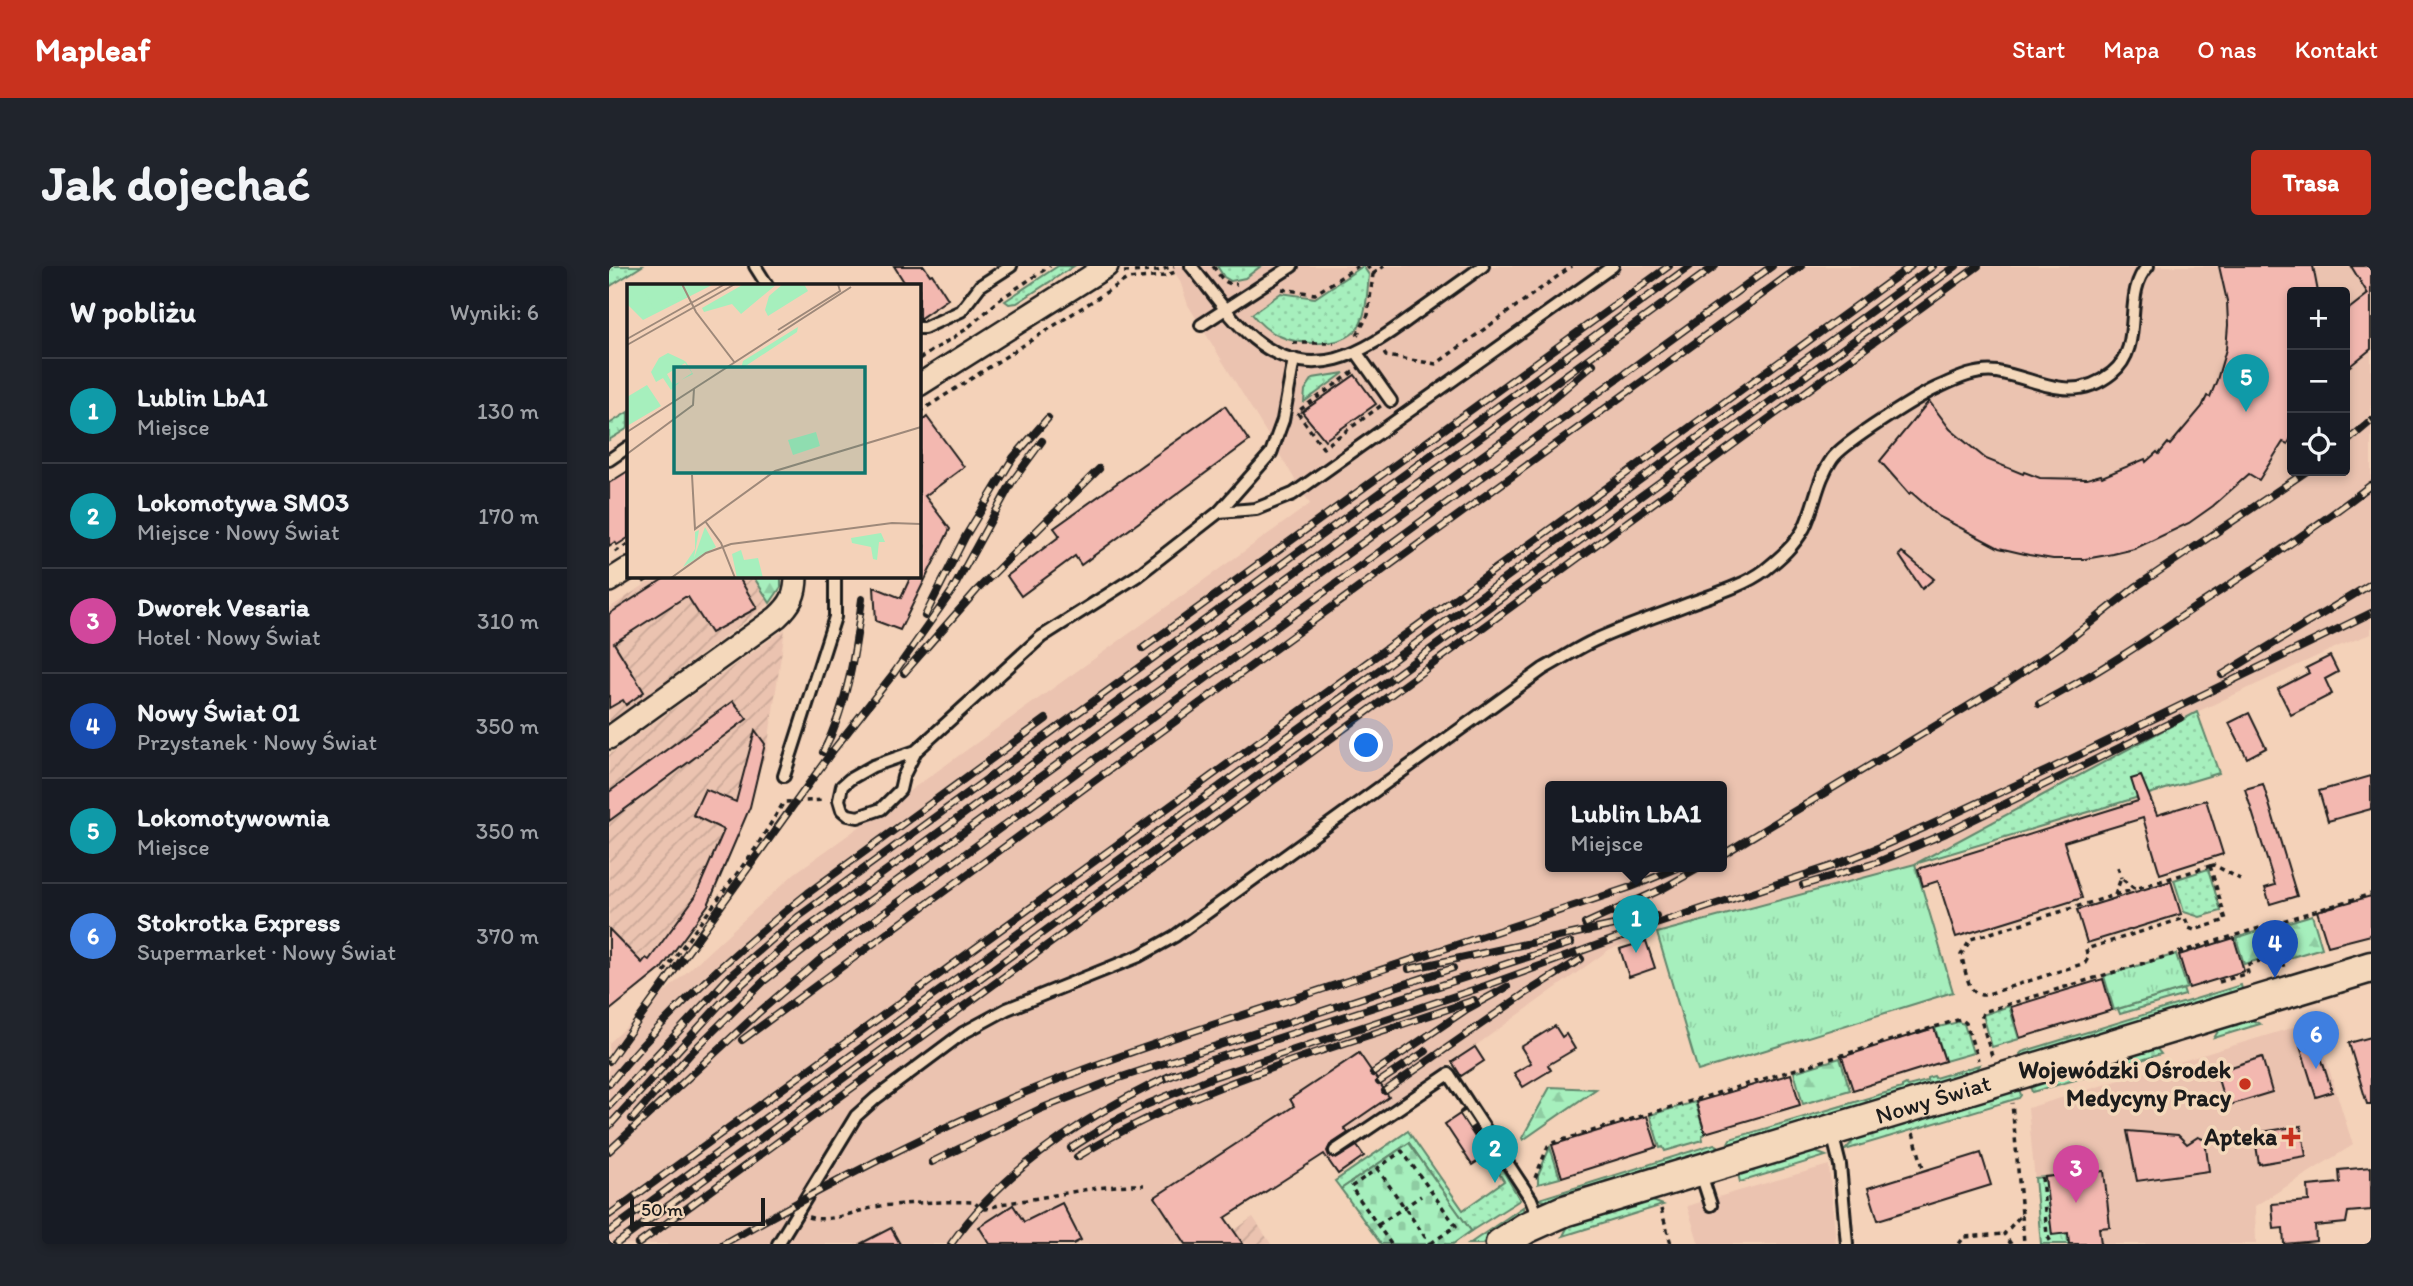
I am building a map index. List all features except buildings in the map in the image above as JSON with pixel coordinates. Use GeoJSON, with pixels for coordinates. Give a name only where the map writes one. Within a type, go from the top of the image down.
{"type":"FeatureCollection","features":[{"type":"Feature","properties":{"kind":"street"},"geometry":{"type":"LineString","coordinates":[[921,384],[1103,269]]}},
{"type":"Feature","properties":{"kind":"street"},"geometry":{"type":"LineString","coordinates":[[609,581],[627,570]]}},
{"type":"Feature","properties":{"kind":"street"},"geometry":{"type":"LineString","coordinates":[[609,738],[777,618],[789,606],[796,592],[796,578]]}},
{"type":"Feature","properties":{"kind":"street","name":"Nowy Świat"},"geometry":{"type":"LineString","coordinates":[[1501,1244],[1540,1221],[1564,1211],[2371,967]]}},
{"type":"Feature","properties":{"kind":"lane"},"geometry":{"type":"LineString","coordinates":[[755,266],[766,284]]}},
{"type":"Feature","properties":{"kind":"lane"},"geometry":{"type":"LineString","coordinates":[[921,328],[961,311],[980,286],[1011,266]]}},
{"type":"Feature","properties":{"kind":"lane"},"geometry":{"type":"LineString","coordinates":[[1201,325],[1292,266]]}},
{"type":"Feature","properties":{"kind":"lane"},"geometry":{"type":"LineString","coordinates":[[1187,268],[1241,328],[1265,348],[1294,359],[1321,362],[1357,353],[1377,343],[1483,266]]}},
{"type":"Feature","properties":{"kind":"lane"},"geometry":{"type":"LineString","coordinates":[[1219,512],[1256,509],[1293,494],[1613,266]]}},
{"type":"Feature","properties":{"kind":"lane"},"geometry":{"type":"LineString","coordinates":[[778,1244],[856,1116],[963,1033],[1007,1009],[1139,956],[1175,936],[1543,669],[1590,643],[1729,588],[1762,572],[1789,549],[1804,528],[1819,484],[1832,458],[1858,436],[1937,387],[1969,374],[1995,372],[2041,386],[2073,389],[2085,388],[2113,372],[2125,358],[2131,335],[2134,299],[2139,280],[2148,266]]}},
{"type":"Feature","properties":{"kind":"lane"},"geometry":{"type":"LineString","coordinates":[[1357,353],[1362,365],[1391,401]]}},
{"type":"Feature","properties":{"kind":"lane"},"geometry":{"type":"LineString","coordinates":[[916,751],[873,766],[850,779],[842,786],[839,800],[842,810],[848,816],[867,815],[881,808],[900,790],[903,777],[916,751],[1041,637],[1137,576],[1219,512],[1271,453],[1283,420],[1294,359]]}},
{"type":"Feature","properties":{"kind":"lane"},"geometry":{"type":"LineString","coordinates":[[609,460],[627,448]]}},
{"type":"Feature","properties":{"kind":"lane"},"geometry":{"type":"LineString","coordinates":[[784,776],[835,618],[835,578]]}},
{"type":"Feature","properties":{"kind":"lane"},"geometry":{"type":"LineString","coordinates":[[1335,1151],[1449,1074],[1531,1199],[1540,1221]]}},
{"type":"Feature","properties":{"kind":"lane"},"geometry":{"type":"LineString","coordinates":[[1831,1130],[1840,1165],[1847,1244]]}},
{"type":"Feature","properties":{"kind":"lane"},"geometry":{"type":"LineString","coordinates":[[1700,1171],[1711,1205]]}},
{"type":"Feature","properties":{"kind":"path"},"geometry":{"type":"LineString","coordinates":[[921,358],[965,330],[1002,298],[1050,266]]}},
{"type":"Feature","properties":{"kind":"path"},"geometry":{"type":"LineString","coordinates":[[1103,269],[1157,271],[1174,266]]}},
{"type":"Feature","properties":{"kind":"path"},"geometry":{"type":"LineString","coordinates":[[1213,266],[1224,281],[1231,284],[1245,281]]}},
{"type":"Feature","properties":{"kind":"path"},"geometry":{"type":"LineString","coordinates":[[1279,289],[1315,294],[1358,266]]}},
{"type":"Feature","properties":{"kind":"path"},"geometry":{"type":"LineString","coordinates":[[1356,336],[1368,315],[1373,274],[1367,266]]}},
{"type":"Feature","properties":{"kind":"path"},"geometry":{"type":"LineString","coordinates":[[1373,274],[1384,266]]}},
{"type":"Feature","properties":{"kind":"path"},"geometry":{"type":"LineString","coordinates":[[1297,412],[1374,358],[1386,356],[1436,364],[1572,266]]}},
{"type":"Feature","properties":{"kind":"path"},"geometry":{"type":"LineString","coordinates":[[921,411],[1127,279],[1164,276],[1187,268]]}},
{"type":"Feature","properties":{"kind":"path"},"geometry":{"type":"LineString","coordinates":[[1282,340],[1313,345],[1345,342]]}},
{"type":"Feature","properties":{"kind":"path"},"geometry":{"type":"LineString","coordinates":[[1377,343],[1386,356]]}},
{"type":"Feature","properties":{"kind":"path"},"geometry":{"type":"LineString","coordinates":[[1343,370],[1362,365]]}},
{"type":"Feature","properties":{"kind":"path"},"geometry":{"type":"LineString","coordinates":[[1297,412],[1323,448],[1386,402],[1362,365]]}},
{"type":"Feature","properties":{"kind":"path"},"geometry":{"type":"LineString","coordinates":[[1295,424],[1299,400]]}},
{"type":"Feature","properties":{"kind":"path"},"geometry":{"type":"LineString","coordinates":[[609,556],[627,545]]}},
{"type":"Feature","properties":{"kind":"path"},"geometry":{"type":"LineString","coordinates":[[664,972],[755,849],[784,802],[839,800]]}},
{"type":"Feature","properties":{"kind":"path"},"geometry":{"type":"LineString","coordinates":[[2210,866],[2226,920],[2194,930],[2189,928],[2185,918],[2086,949],[2088,958],[2085,963],[1981,996],[1972,991],[1961,955],[1971,939],[2115,894],[2135,889],[2210,866],[2214,865],[2239,879]]}},
{"type":"Feature","properties":{"kind":"path"},"geometry":{"type":"LineString","coordinates":[[2115,894],[2121,878],[2118,867]]}},
{"type":"Feature","properties":{"kind":"path"},"geometry":{"type":"LineString","coordinates":[[2121,878],[2135,889]]}},
{"type":"Feature","properties":{"kind":"path"},"geometry":{"type":"LineString","coordinates":[[1992,1056],[1980,1020],[1983,1013],[2371,894]]}},
{"type":"Feature","properties":{"kind":"path"},"geometry":{"type":"LineString","coordinates":[[2270,924],[2284,968]]}},
{"type":"Feature","properties":{"kind":"path"},"geometry":{"type":"LineString","coordinates":[[2219,982],[2248,973],[2246,965],[2280,955]]}},
{"type":"Feature","properties":{"kind":"path"},"geometry":{"type":"LineString","coordinates":[[1535,1186],[1534,1180],[1548,1146],[1553,1143],[1958,1020],[1965,1021],[1978,1060]]}},
{"type":"Feature","properties":{"kind":"path"},"geometry":{"type":"LineString","coordinates":[[2012,1103],[2024,1244]]}},
{"type":"Feature","properties":{"kind":"path"},"geometry":{"type":"LineString","coordinates":[[1913,1133],[1924,1171]]}},
{"type":"Feature","properties":{"kind":"path"},"geometry":{"type":"LineString","coordinates":[[1377,1168],[1430,1244],[1455,1226],[1402,1151],[1377,1168],[1351,1187],[1391,1244]]}},
{"type":"Feature","properties":{"kind":"path"},"geometry":{"type":"LineString","coordinates":[[2042,1177],[2047,1235],[2052,1244]]}},
{"type":"Feature","properties":{"kind":"path"},"geometry":{"type":"LineString","coordinates":[[796,1213],[811,1219],[828,1219],[881,1206],[955,1201],[974,1202],[981,1209],[988,1210],[1001,1203],[1144,1185]]}},
{"type":"Feature","properties":{"kind":"path"},"geometry":{"type":"LineString","coordinates":[[1378,1225],[1421,1196]]}},
{"type":"Feature","properties":{"kind":"path"},"geometry":{"type":"LineString","coordinates":[[1661,1209],[1671,1244]]}},
{"type":"Feature","properties":{"kind":"path"},"geometry":{"type":"LineString","coordinates":[[1959,1244],[1964,1237],[2004,1234],[2022,1214]]}},
{"type":"Feature","properties":{"kind":"path"},"geometry":{"type":"LineString","coordinates":[[2004,1234],[2011,1244]]}},
{"type":"Feature","properties":{"kind":"shaded area"},"geometry":{"type":"Polygon","coordinates":[[[1171,266],[2371,266],[2371,634],[2339,646],[2197,712],[1915,864],[1657,933],[1610,949],[1325,1154],[1185,1244],[609,1244],[609,1043],[795,873],[1310,504],[1188,305],[1180,281],[1171,266]]]}},
{"type":"Feature","properties":{"kind":"shaded area"},"geometry":{"type":"Polygon","coordinates":[[[655,578],[754,578],[770,603],[609,723],[609,608],[655,578]]]}},
{"type":"Feature","properties":{"kind":"shaded area"},"geometry":{"type":"Polygon","coordinates":[[[785,629],[767,751],[707,890],[635,986],[609,1007],[609,755],[785,629]]]}},
{"type":"Feature","properties":{"kind":"shaded area"},"geometry":{"type":"Polygon","coordinates":[[[2314,1021],[2353,1145],[2255,1206],[2256,1244],[2041,1244],[2028,1108],[2314,1021]]]}},
{"type":"Feature","properties":{"kind":"shaded area"},"geometry":{"type":"Polygon","coordinates":[[[1829,1165],[1836,1244],[1699,1244],[1687,1206],[1829,1165]]]}},
{"type":"Feature","properties":{"kind":"shaded area"},"geometry":{"type":"Polygon","coordinates":[[[1253,1217],[1271,1244],[1215,1244],[1253,1217]]]}},
{"type":"Feature","properties":{"kind":"green space"},"geometry":{"type":"Polygon","coordinates":[[[609,266],[642,266],[609,287],[609,266]]]}},
{"type":"Feature","properties":{"kind":"green space"},"geometry":{"type":"Polygon","coordinates":[[[1058,266],[1074,266],[1017,303],[1009,304],[1005,301],[1058,266]]]}},
{"type":"Feature","properties":{"kind":"green space"},"geometry":{"type":"Polygon","coordinates":[[[1217,266],[1261,266],[1245,278],[1231,281],[1224,277],[1217,266]]]}},
{"type":"Feature","properties":{"kind":"green space"},"geometry":{"type":"Polygon","coordinates":[[[1363,266],[1369,275],[1363,316],[1358,328],[1342,339],[1319,343],[1296,341],[1266,329],[1252,314],[1281,293],[1315,298],[1363,266]]]}},
{"type":"Feature","properties":{"kind":"green space"},"geometry":{"type":"Polygon","coordinates":[[[1344,373],[1304,402],[1305,390],[1313,378],[1344,373]]]}},
{"type":"Feature","properties":{"kind":"green space"},"geometry":{"type":"Polygon","coordinates":[[[627,413],[627,429],[609,440],[609,424],[627,413]]]}},
{"type":"Feature","properties":{"kind":"green space"},"geometry":{"type":"Polygon","coordinates":[[[754,578],[781,578],[781,587],[770,603],[754,578]]]}},
{"type":"Feature","properties":{"kind":"green space"},"geometry":{"type":"Polygon","coordinates":[[[2197,712],[2219,773],[1915,864],[2197,712]]]}},
{"type":"Feature","properties":{"kind":"green space"},"geometry":{"type":"Polygon","coordinates":[[[1915,864],[1953,992],[1698,1071],[1657,933],[1915,864]]]}},
{"type":"Feature","properties":{"kind":"green space"},"geometry":{"type":"Polygon","coordinates":[[[2208,869],[2221,911],[2200,917],[2184,912],[2174,880],[2208,869]]]}},
{"type":"Feature","properties":{"kind":"green space"},"geometry":{"type":"Polygon","coordinates":[[[2312,915],[2322,948],[2285,959],[2275,926],[2312,915]]]}},
{"type":"Feature","properties":{"kind":"green space"},"geometry":{"type":"Polygon","coordinates":[[[2267,928],[2275,955],[2244,964],[2236,938],[2267,928]]]}},
{"type":"Feature","properties":{"kind":"green space"},"geometry":{"type":"Polygon","coordinates":[[[2176,954],[2187,988],[2114,1010],[2104,976],[2176,954]]]}},
{"type":"Feature","properties":{"kind":"green space"},"geometry":{"type":"Polygon","coordinates":[[[2241,985],[2243,993],[2022,1060],[2020,1054],[2022,1052],[2241,985]]]}},
{"type":"Feature","properties":{"kind":"green space"},"geometry":{"type":"Polygon","coordinates":[[[2183,989],[2185,995],[2120,1014],[2118,1009],[2183,989]]]}},
{"type":"Feature","properties":{"kind":"green space"},"geometry":{"type":"Polygon","coordinates":[[[2009,1006],[2019,1039],[1992,1047],[1983,1015],[2009,1006]]]}},
{"type":"Feature","properties":{"kind":"green space"},"geometry":{"type":"Polygon","coordinates":[[[2250,1019],[2260,1024],[2214,1038],[2220,1028],[2250,1019]]]}},
{"type":"Feature","properties":{"kind":"green space"},"geometry":{"type":"Polygon","coordinates":[[[1958,1022],[1964,1024],[1973,1053],[1945,1061],[1935,1028],[1958,1022]]]}},
{"type":"Feature","properties":{"kind":"green space"},"geometry":{"type":"Polygon","coordinates":[[[2153,1048],[2161,1054],[2095,1074],[2095,1069],[2100,1064],[2153,1048]]]}},
{"type":"Feature","properties":{"kind":"green space"},"geometry":{"type":"Polygon","coordinates":[[[1840,1058],[1850,1090],[1803,1104],[1794,1072],[1840,1058]]]}},
{"type":"Feature","properties":{"kind":"green space"},"geometry":{"type":"Polygon","coordinates":[[[1979,1065],[1974,1073],[1730,1149],[1728,1143],[1730,1139],[1902,1088],[1906,1084],[1908,1086],[1927,1081],[1927,1078],[1979,1065]]]}},
{"type":"Feature","properties":{"kind":"green space"},"geometry":{"type":"Polygon","coordinates":[[[2071,1073],[2082,1078],[2032,1092],[2030,1086],[2071,1073]]]}},
{"type":"Feature","properties":{"kind":"green space"},"geometry":{"type":"Polygon","coordinates":[[[1550,1087],[1596,1089],[1523,1140],[1522,1138],[1550,1087]]]}},
{"type":"Feature","properties":{"kind":"green space"},"geometry":{"type":"Polygon","coordinates":[[[2019,1089],[2019,1098],[1845,1150],[1855,1139],[2019,1089]]]}},
{"type":"Feature","properties":{"kind":"green space"},"geometry":{"type":"Polygon","coordinates":[[[1695,1102],[1705,1134],[1702,1135],[1703,1140],[1665,1151],[1663,1147],[1660,1148],[1650,1115],[1695,1102]]]}},
{"type":"Feature","properties":{"kind":"green space"},"geometry":{"type":"Polygon","coordinates":[[[1408,1131],[1463,1210],[1504,1181],[1498,1172],[1502,1169],[1520,1200],[1471,1231],[1409,1143],[1341,1189],[1335,1181],[1408,1131]]]}},
{"type":"Feature","properties":{"kind":"green space"},"geometry":{"type":"Polygon","coordinates":[[[1409,1143],[1471,1231],[1453,1244],[1381,1244],[1341,1189],[1409,1143]]]}},
{"type":"Feature","properties":{"kind":"green space"},"geometry":{"type":"Polygon","coordinates":[[[1714,1144],[1718,1146],[1719,1152],[1549,1203],[1539,1199],[1714,1144]]]}},
{"type":"Feature","properties":{"kind":"green space"},"geometry":{"type":"Polygon","coordinates":[[[1550,1147],[1560,1178],[1538,1184],[1538,1175],[1550,1147]]]}},
{"type":"Feature","properties":{"kind":"green space"},"geometry":{"type":"Polygon","coordinates":[[[1813,1151],[1826,1156],[1740,1182],[1738,1174],[1813,1151]]]}},
{"type":"Feature","properties":{"kind":"green space"},"geometry":{"type":"Polygon","coordinates":[[[2045,1177],[2052,1234],[2068,1233],[2069,1244],[2041,1244],[2035,1178],[2045,1177]]]}},
{"type":"Feature","properties":{"kind":"green space"},"geometry":{"type":"Polygon","coordinates":[[[1650,1200],[1663,1205],[1563,1236],[1567,1228],[1574,1223],[1650,1200]]]}},
{"type":"Feature","properties":{"kind":"green space"},"geometry":{"type":"Polygon","coordinates":[[[1523,1207],[1524,1214],[1482,1244],[1469,1244],[1523,1207]]]}},
{"type":"Feature","properties":{"kind":"railway"},"geometry":{"type":"LineString","coordinates":[[1143,648],[1669,266]]}},
{"type":"Feature","properties":{"kind":"railway"},"geometry":{"type":"LineString","coordinates":[[609,1106],[730,976],[798,917],[1690,266]]}},
{"type":"Feature","properties":{"kind":"railway"},"geometry":{"type":"LineString","coordinates":[[609,1126],[721,1003],[791,940],[1715,266]]}},
{"type":"Feature","properties":{"kind":"railway"},"geometry":{"type":"LineString","coordinates":[[609,1151],[757,1014],[822,958],[1772,266]]}},
{"type":"Feature","properties":{"kind":"railway"},"geometry":{"type":"LineString","coordinates":[[742,1040],[1801,266]]}},
{"type":"Feature","properties":{"kind":"railway"},"geometry":{"type":"LineString","coordinates":[[609,1215],[1911,266]]}},
{"type":"Feature","properties":{"kind":"railway"},"geometry":{"type":"LineString","coordinates":[[609,1232],[1933,266]]}},
{"type":"Feature","properties":{"kind":"railway"},"geometry":{"type":"LineString","coordinates":[[616,1244],[1956,266]]}},
{"type":"Feature","properties":{"kind":"railway"},"geometry":{"type":"LineString","coordinates":[[638,1244],[1978,266]]}},
{"type":"Feature","properties":{"kind":"railway"},"geometry":{"type":"LineString","coordinates":[[632,1119],[690,1054],[765,980],[843,920],[1511,435],[1593,364]]}},
{"type":"Feature","properties":{"kind":"railway"},"geometry":{"type":"LineString","coordinates":[[925,616],[965,537],[1013,458],[1048,418]]}},
{"type":"Feature","properties":{"kind":"railway"},"geometry":{"type":"LineString","coordinates":[[2350,439],[2371,421]]}},
{"type":"Feature","properties":{"kind":"railway"},"geometry":{"type":"LineString","coordinates":[[609,1061],[831,753],[894,673],[952,591],[1012,482],[1042,441]]}},
{"type":"Feature","properties":{"kind":"railway"},"geometry":{"type":"LineString","coordinates":[[904,673],[977,590],[1099,469]]}},
{"type":"Feature","properties":{"kind":"railway"},"geometry":{"type":"LineString","coordinates":[[1727,852],[2008,682],[2061,646],[2137,586],[2300,476]]}},
{"type":"Feature","properties":{"kind":"railway"},"geometry":{"type":"LineString","coordinates":[[2039,704],[2156,633],[2284,548],[2371,485]]}},
{"type":"Feature","properties":{"kind":"railway"},"geometry":{"type":"LineString","coordinates":[[2222,675],[2371,584]]}},
{"type":"Feature","properties":{"kind":"railway"},"geometry":{"type":"LineString","coordinates":[[823,752],[844,697],[862,599]]}},
{"type":"Feature","properties":{"kind":"railway"},"geometry":{"type":"LineString","coordinates":[[1071,1148],[1114,1121],[1213,1077],[1485,986],[1880,847],[2048,770],[2371,613]]}},
{"type":"Feature","properties":{"kind":"railway"},"geometry":{"type":"LineString","coordinates":[[1803,885],[1876,863],[1946,833],[2180,718]]}},
{"type":"Feature","properties":{"kind":"railway"},"geometry":{"type":"LineString","coordinates":[[609,1084],[678,1007],[781,915],[1046,719]]}},
{"type":"Feature","properties":{"kind":"railway"},"geometry":{"type":"LineString","coordinates":[[723,1244],[820,1190],[919,1140],[1063,1077],[1631,887],[1668,872]]}},
{"type":"Feature","properties":{"kind":"railway"},"geometry":{"type":"LineString","coordinates":[[1585,924],[1662,889],[1692,872]]}},
{"type":"Feature","properties":{"kind":"railway"},"geometry":{"type":"LineString","coordinates":[[1409,969],[1656,916]]}},
{"type":"Feature","properties":{"kind":"railway"},"geometry":{"type":"LineString","coordinates":[[1166,1078],[1211,1060],[1571,943]]}},
{"type":"Feature","properties":{"kind":"railway"},"geometry":{"type":"LineString","coordinates":[[1385,1091],[1523,995],[1581,959]]}},
{"type":"Feature","properties":{"kind":"railway"},"geometry":{"type":"LineString","coordinates":[[932,1162],[1040,1109],[1116,1079],[1453,968]]}},
{"type":"Feature","properties":{"kind":"railway"},"geometry":{"type":"LineString","coordinates":[[1373,1073],[1467,1009],[1507,987]]}},
{"type":"Feature","properties":{"kind":"railway"},"geometry":{"type":"LineString","coordinates":[[1077,1157],[1171,1107],[1221,1087],[1474,1000]]}},
{"type":"Feature","properties":{"kind":"railway"},"geometry":{"type":"LineString","coordinates":[[1379,1082],[1426,1051]]}},
{"type":"Feature","properties":{"kind":"railway"},"geometry":{"type":"LineString","coordinates":[[951,1244],[997,1190],[1051,1145],[1111,1106],[1174,1074]]}},
{"type":"Feature","properties":{"kind":"railway"},"geometry":{"type":"LineString","coordinates":[[1463,1113],[1485,1147]]}},
{"type":"Feature","properties":{"kind":"place","name":"Lokomotywownia"},"geometry":{"type":"Point","coordinates":[2246,412]}},
{"type":"Feature","properties":{"kind":"place","name":"Lublin LbA1"},"geometry":{"type":"Point","coordinates":[1636,953]}},
{"type":"Feature","properties":{"kind":"place","name":"Nowy Świat 01"},"geometry":{"type":"Point","coordinates":[2275,978]}},
{"type":"Feature","properties":{"kind":"place","name":"Stokrotka Express"},"geometry":{"type":"Point","coordinates":[2316,1069]}},
{"type":"Feature","properties":{"kind":"place","name":"Wojewódzki Ośrodek Medycyny Pracy"},"geometry":{"type":"Point","coordinates":[2245,1084]}},
{"type":"Feature","properties":{"kind":"place","name":"Apteka"},"geometry":{"type":"Point","coordinates":[2291,1137]}},
{"type":"Feature","properties":{"kind":"place","name":"Lokomotywa SM03"},"geometry":{"type":"Point","coordinates":[1495,1183]}},
{"type":"Feature","properties":{"kind":"place","name":"Dworek Vesaria"},"geometry":{"type":"Point","coordinates":[2076,1203]}}]}
